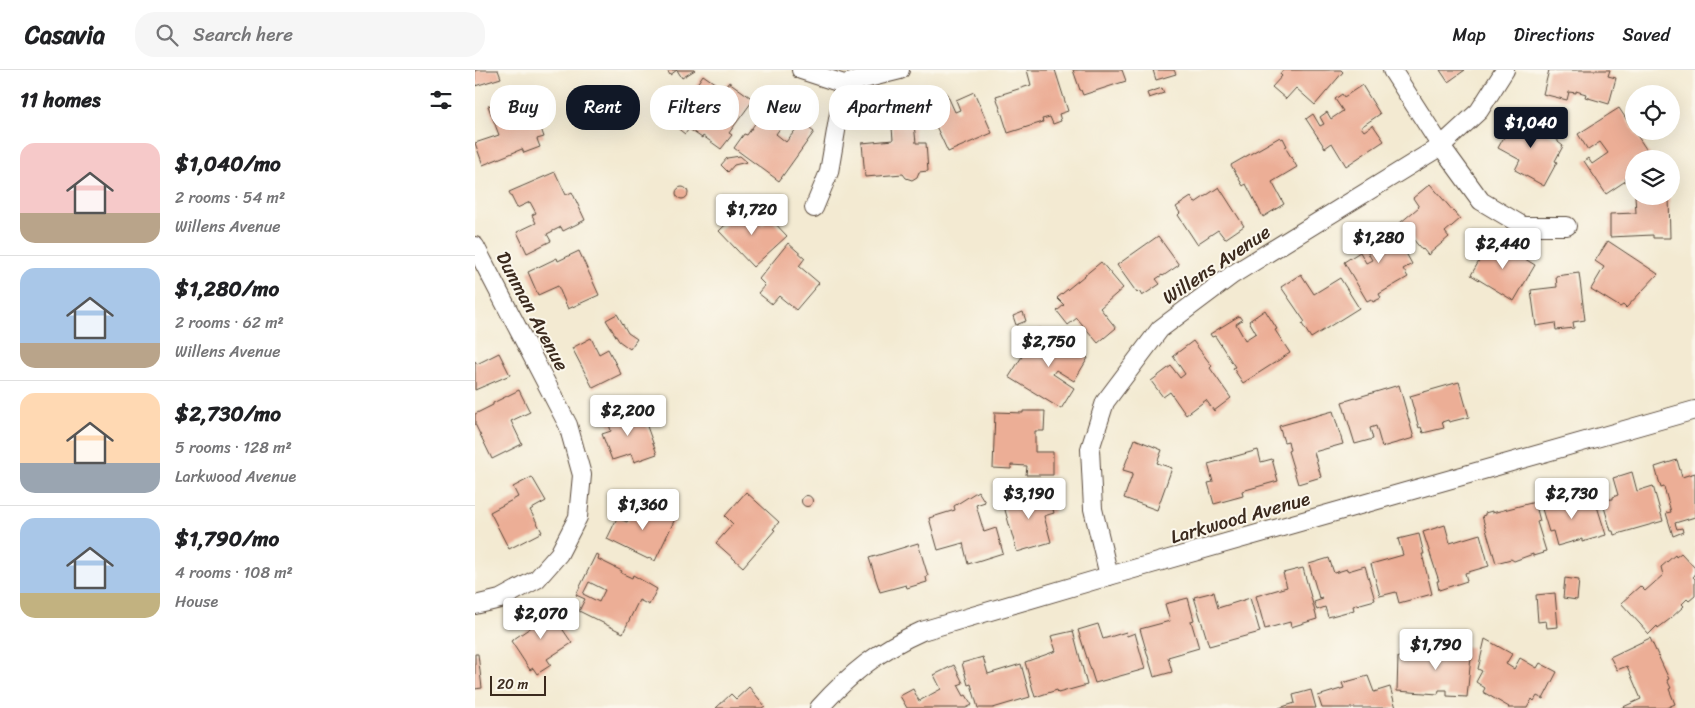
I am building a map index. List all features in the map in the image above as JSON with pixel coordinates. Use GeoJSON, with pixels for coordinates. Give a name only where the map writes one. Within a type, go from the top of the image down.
{"type":"FeatureCollection","features":[{"type":"Feature","properties":{"kind":"street"},"geometry":{"type":"LineString","coordinates":[[801,70],[844,84],[900,70]]}},
{"type":"Feature","properties":{"kind":"street"},"geometry":{"type":"LineString","coordinates":[[1392,70],[1441,146],[1481,201],[1523,226],[1567,226]]}},
{"type":"Feature","properties":{"kind":"street","name":"Willens Avenue"},"geometry":{"type":"LineString","coordinates":[[1109,576],[1093,509],[1091,449],[1105,402],[1160,328],[1232,275],[1441,146],[1479,111],[1505,70]]}},
{"type":"Feature","properties":{"kind":"street"},"geometry":{"type":"LineString","coordinates":[[814,208],[829,172],[844,84]]}},
{"type":"Feature","properties":{"kind":"street","name":"Dunman Avenue"},"geometry":{"type":"LineString","coordinates":[[475,246],[568,425],[582,475],[578,517],[559,554],[537,579],[500,599],[475,605]]}},
{"type":"Feature","properties":{"kind":"street","name":"Larkwood Avenue"},"geometry":{"type":"LineString","coordinates":[[819,708],[834,691],[872,658],[905,638],[923,631],[1109,576],[1695,410]]}},
{"type":"Feature","properties":{"kind":"building"},"geometry":{"type":"Polygon","coordinates":[[[475,70],[498,70],[501,78],[475,86],[475,70]]]}},
{"type":"Feature","properties":{"kind":"building"},"geometry":{"type":"Polygon","coordinates":[[[667,70],[677,70],[670,75],[667,70]]]}},
{"type":"Feature","properties":{"kind":"building"},"geometry":{"type":"Polygon","coordinates":[[[677,70],[695,70],[682,78],[677,70]]]}},
{"type":"Feature","properties":{"kind":"building"},"geometry":{"type":"Polygon","coordinates":[[[1027,70],[1055,70],[1068,111],[1059,114],[1061,121],[1053,124],[1050,117],[1042,119],[1043,122],[1008,133],[996,96],[1031,85],[1027,70]]]}},
{"type":"Feature","properties":{"kind":"building"},"geometry":{"type":"Polygon","coordinates":[[[1073,70],[1122,70],[1126,81],[1083,95],[1073,70]]]}},
{"type":"Feature","properties":{"kind":"building"},"geometry":{"type":"Polygon","coordinates":[[[1153,70],[1174,70],[1176,74],[1156,80],[1153,70]]]}},
{"type":"Feature","properties":{"kind":"building"},"geometry":{"type":"Polygon","coordinates":[[[1283,70],[1341,70],[1343,72],[1315,105],[1296,88],[1286,99],[1272,87],[1282,76],[1280,74],[1283,70]]]}},
{"type":"Feature","properties":{"kind":"building"},"geometry":{"type":"Polygon","coordinates":[[[1440,70],[1465,70],[1448,82],[1440,70]]]}},
{"type":"Feature","properties":{"kind":"building"},"geometry":{"type":"Polygon","coordinates":[[[1549,70],[1610,70],[1608,76],[1616,78],[1609,104],[1585,97],[1586,94],[1576,91],[1576,93],[1569,92],[1567,100],[1543,94],[1549,70]]]}},
{"type":"Feature","properties":{"kind":"building"},"geometry":{"type":"Polygon","coordinates":[[[703,75],[718,85],[696,85],[703,75]]]}},
{"type":"Feature","properties":{"kind":"building"},"geometry":{"type":"Polygon","coordinates":[[[1362,85],[1380,114],[1361,127],[1364,131],[1373,125],[1384,141],[1346,166],[1332,143],[1325,148],[1306,119],[1313,114],[1320,126],[1324,124],[1320,117],[1327,112],[1331,119],[1343,111],[1335,99],[1342,94],[1344,97],[1362,85]]]}},
{"type":"Feature","properties":{"kind":"building"},"geometry":{"type":"Polygon","coordinates":[[[1162,88],[1164,93],[1149,98],[1147,93],[1162,88]]]}},
{"type":"Feature","properties":{"kind":"building"},"geometry":{"type":"Polygon","coordinates":[[[739,89],[749,96],[749,106],[739,119],[739,89]]]}},
{"type":"Feature","properties":{"kind":"building"},"geometry":{"type":"Polygon","coordinates":[[[974,92],[992,133],[948,152],[938,130],[950,130],[950,101],[955,112],[960,110],[956,100],[974,92]]]}},
{"type":"Feature","properties":{"kind":"building"},"geometry":{"type":"Polygon","coordinates":[[[1619,108],[1625,117],[1625,140],[1640,140],[1647,150],[1625,150],[1625,181],[1606,194],[1584,161],[1588,158],[1592,164],[1608,153],[1600,142],[1588,150],[1578,134],[1619,108]]]}},
{"type":"Feature","properties":{"kind":"building"},"geometry":{"type":"Polygon","coordinates":[[[1519,114],[1542,126],[1540,130],[1558,140],[1563,146],[1544,186],[1515,170],[1520,160],[1498,148],[1515,117],[1517,118],[1519,114]]]}},
{"type":"Feature","properties":{"kind":"building"},"geometry":{"type":"Polygon","coordinates":[[[497,130],[542,130],[544,137],[537,139],[540,147],[524,153],[522,149],[483,165],[475,143],[499,135],[497,130]]]}},
{"type":"Feature","properties":{"kind":"building"},"geometry":{"type":"Polygon","coordinates":[[[680,130],[688,130],[685,134],[680,130]]]}},
{"type":"Feature","properties":{"kind":"building"},"geometry":{"type":"Polygon","coordinates":[[[690,130],[731,130],[729,133],[732,135],[721,149],[703,136],[702,138],[690,130]]]}},
{"type":"Feature","properties":{"kind":"building"},"geometry":{"type":"Polygon","coordinates":[[[751,130],[779,130],[776,134],[786,142],[795,130],[811,130],[814,132],[779,181],[734,148],[744,134],[747,135],[751,130]]]}},
{"type":"Feature","properties":{"kind":"building"},"geometry":{"type":"Polygon","coordinates":[[[892,130],[915,130],[916,143],[926,143],[928,171],[919,172],[917,177],[912,180],[906,178],[903,174],[865,177],[862,143],[893,140],[892,130]]]}},
{"type":"Feature","properties":{"kind":"building"},"geometry":{"type":"Polygon","coordinates":[[[1280,137],[1281,139],[1283,138],[1287,146],[1285,147],[1297,167],[1272,182],[1284,204],[1263,217],[1246,184],[1243,186],[1231,165],[1280,137]]]}},
{"type":"Feature","properties":{"kind":"building"},"geometry":{"type":"Polygon","coordinates":[[[740,156],[747,162],[734,165],[728,172],[721,165],[727,158],[740,156]]]}},
{"type":"Feature","properties":{"kind":"building"},"geometry":{"type":"Polygon","coordinates":[[[555,172],[566,195],[572,192],[585,220],[563,231],[561,227],[547,234],[551,241],[527,253],[517,232],[536,223],[532,215],[536,213],[530,202],[517,208],[509,192],[555,172]]]}},
{"type":"Feature","properties":{"kind":"building"},"geometry":{"type":"Polygon","coordinates":[[[1430,184],[1460,219],[1445,232],[1449,237],[1428,255],[1400,223],[1419,207],[1413,198],[1430,184]]]}},
{"type":"Feature","properties":{"kind":"building"},"geometry":{"type":"Polygon","coordinates":[[[680,187],[684,187],[688,193],[684,199],[680,199],[676,195],[676,191],[680,187]]]}},
{"type":"Feature","properties":{"kind":"building"},"geometry":{"type":"Polygon","coordinates":[[[1219,187],[1244,226],[1225,239],[1218,230],[1197,244],[1178,215],[1180,213],[1176,207],[1191,197],[1195,203],[1219,187]]]}},
{"type":"Feature","properties":{"kind":"building"},"geometry":{"type":"Polygon","coordinates":[[[1636,205],[1669,205],[1670,238],[1653,238],[1653,235],[1610,237],[1610,214],[1636,213],[1636,205]]]}},
{"type":"Feature","properties":{"kind":"building"},"geometry":{"type":"Polygon","coordinates":[[[745,206],[763,225],[770,218],[787,236],[753,267],[719,231],[745,206]]]}},
{"type":"Feature","properties":{"kind":"building"},"geometry":{"type":"Polygon","coordinates":[[[1390,224],[1412,264],[1403,269],[1408,277],[1379,294],[1381,298],[1373,302],[1371,299],[1367,301],[1344,262],[1360,252],[1366,263],[1372,260],[1361,241],[1390,224]]]}},
{"type":"Feature","properties":{"kind":"building"},"geometry":{"type":"Polygon","coordinates":[[[1158,236],[1179,265],[1156,279],[1160,284],[1142,296],[1139,291],[1137,293],[1117,265],[1158,236]]]}},
{"type":"Feature","properties":{"kind":"building"},"geometry":{"type":"Polygon","coordinates":[[[1492,239],[1535,265],[1514,301],[1471,275],[1492,239]]]}},
{"type":"Feature","properties":{"kind":"building"},"geometry":{"type":"Polygon","coordinates":[[[1608,241],[1658,274],[1626,308],[1623,305],[1620,307],[1591,289],[1604,267],[1595,261],[1608,241]]]}},
{"type":"Feature","properties":{"kind":"building"},"geometry":{"type":"Polygon","coordinates":[[[788,243],[805,258],[799,266],[819,283],[796,310],[779,296],[772,304],[758,293],[765,285],[759,279],[788,243]]]}},
{"type":"Feature","properties":{"kind":"building"},"geometry":{"type":"Polygon","coordinates":[[[579,251],[599,295],[568,309],[558,286],[538,295],[528,272],[557,258],[558,261],[579,251]]]}},
{"type":"Feature","properties":{"kind":"building"},"geometry":{"type":"Polygon","coordinates":[[[1101,262],[1123,288],[1100,308],[1116,328],[1098,343],[1077,318],[1068,325],[1057,311],[1064,305],[1057,298],[1101,262]]]}},
{"type":"Feature","properties":{"kind":"building"},"geometry":{"type":"Polygon","coordinates":[[[1579,273],[1585,320],[1573,322],[1574,328],[1556,330],[1555,323],[1536,326],[1531,290],[1557,287],[1556,276],[1579,273]]]}},
{"type":"Feature","properties":{"kind":"building"},"geometry":{"type":"Polygon","coordinates":[[[1301,274],[1314,294],[1340,278],[1359,308],[1311,338],[1302,324],[1305,322],[1281,287],[1301,274]]]}},
{"type":"Feature","properties":{"kind":"building"},"geometry":{"type":"Polygon","coordinates":[[[1265,310],[1290,353],[1243,383],[1215,336],[1212,337],[1210,334],[1239,316],[1242,320],[1236,324],[1245,340],[1256,333],[1249,321],[1265,310]]]}},
{"type":"Feature","properties":{"kind":"building"},"geometry":{"type":"Polygon","coordinates":[[[1023,312],[1026,321],[1016,325],[1013,316],[1023,312]]]}},
{"type":"Feature","properties":{"kind":"building"},"geometry":{"type":"Polygon","coordinates":[[[617,314],[628,333],[637,339],[630,349],[619,341],[606,320],[617,314]]]}},
{"type":"Feature","properties":{"kind":"building"},"geometry":{"type":"Polygon","coordinates":[[[1040,328],[1088,358],[1074,381],[1056,370],[1053,374],[1074,388],[1061,409],[1009,377],[1040,328]]]}},
{"type":"Feature","properties":{"kind":"building"},"geometry":{"type":"Polygon","coordinates":[[[591,338],[599,354],[608,349],[621,374],[593,388],[572,348],[591,338]]]}},
{"type":"Feature","properties":{"kind":"building"},"geometry":{"type":"Polygon","coordinates":[[[1193,341],[1212,366],[1210,368],[1231,398],[1214,411],[1206,400],[1186,415],[1170,392],[1163,397],[1151,381],[1171,366],[1180,378],[1185,374],[1173,356],[1193,341]]]}},
{"type":"Feature","properties":{"kind":"building"},"geometry":{"type":"Polygon","coordinates":[[[499,353],[510,375],[475,390],[475,361],[477,364],[499,353]]]}},
{"type":"Feature","properties":{"kind":"building"},"geometry":{"type":"Polygon","coordinates":[[[1459,382],[1469,417],[1442,422],[1444,428],[1423,433],[1421,427],[1419,428],[1410,396],[1459,382]]]}},
{"type":"Feature","properties":{"kind":"building"},"geometry":{"type":"Polygon","coordinates":[[[1399,385],[1414,438],[1382,447],[1376,426],[1370,428],[1373,439],[1355,444],[1342,402],[1399,385]]]}},
{"type":"Feature","properties":{"kind":"building"},"geometry":{"type":"Polygon","coordinates":[[[519,390],[530,412],[511,421],[522,444],[492,459],[475,424],[475,414],[519,390]]]}},
{"type":"Feature","properties":{"kind":"building"},"geometry":{"type":"Polygon","coordinates":[[[627,407],[632,422],[644,418],[657,454],[634,462],[631,454],[612,460],[602,434],[611,431],[606,414],[627,407]]]}},
{"type":"Feature","properties":{"kind":"building"},"geometry":{"type":"Polygon","coordinates":[[[1023,411],[1045,411],[1044,431],[1035,431],[1035,452],[1053,452],[1053,475],[1026,475],[1027,466],[1011,465],[1011,469],[993,468],[995,412],[1023,413],[1023,411]]]}},
{"type":"Feature","properties":{"kind":"building"},"geometry":{"type":"Polygon","coordinates":[[[1333,411],[1343,444],[1314,452],[1321,477],[1298,484],[1288,451],[1290,450],[1288,441],[1284,442],[1279,426],[1333,411]]]}},
{"type":"Feature","properties":{"kind":"building"},"geometry":{"type":"Polygon","coordinates":[[[1135,439],[1162,450],[1157,463],[1172,468],[1157,510],[1124,498],[1133,473],[1123,470],[1135,439]]]}},
{"type":"Feature","properties":{"kind":"building"},"geometry":{"type":"Polygon","coordinates":[[[1258,450],[1261,462],[1272,459],[1278,481],[1242,491],[1243,496],[1214,504],[1208,483],[1213,482],[1208,464],[1258,450]]]}},
{"type":"Feature","properties":{"kind":"building"},"geometry":{"type":"Polygon","coordinates":[[[1677,460],[1682,477],[1695,473],[1695,517],[1675,523],[1677,529],[1682,528],[1683,532],[1673,536],[1666,513],[1671,512],[1664,487],[1661,488],[1655,467],[1677,460]]]}},
{"type":"Feature","properties":{"kind":"building"},"geometry":{"type":"Polygon","coordinates":[[[1632,472],[1637,491],[1653,486],[1663,521],[1614,535],[1613,531],[1611,531],[1602,500],[1613,499],[1613,497],[1618,495],[1613,478],[1632,472]]]}},
{"type":"Feature","properties":{"kind":"building"},"geometry":{"type":"Polygon","coordinates":[[[532,477],[546,501],[530,510],[542,532],[509,549],[490,512],[518,497],[513,487],[532,477]]]}},
{"type":"Feature","properties":{"kind":"building"},"geometry":{"type":"Polygon","coordinates":[[[978,491],[985,502],[976,505],[984,532],[996,528],[1003,553],[968,564],[963,543],[938,550],[929,518],[955,510],[954,506],[978,491]]]}},
{"type":"Feature","properties":{"kind":"building"},"geometry":{"type":"Polygon","coordinates":[[[1048,491],[1054,513],[1044,516],[1051,542],[1017,552],[1003,503],[1048,491]]]}},
{"type":"Feature","properties":{"kind":"building"},"geometry":{"type":"Polygon","coordinates":[[[746,492],[779,522],[773,529],[775,530],[743,567],[716,543],[733,524],[725,516],[746,492]]]}},
{"type":"Feature","properties":{"kind":"building"},"geometry":{"type":"Polygon","coordinates":[[[1561,492],[1565,508],[1592,502],[1592,504],[1596,503],[1606,535],[1582,542],[1582,539],[1557,546],[1553,531],[1549,532],[1539,499],[1561,492]]]}},
{"type":"Feature","properties":{"kind":"building"},"geometry":{"type":"Polygon","coordinates":[[[805,496],[809,496],[812,501],[811,505],[805,506],[802,503],[802,499],[805,496]]]}},
{"type":"Feature","properties":{"kind":"building"},"geometry":{"type":"Polygon","coordinates":[[[638,499],[675,519],[655,561],[607,539],[617,518],[627,522],[638,499]]]}},
{"type":"Feature","properties":{"kind":"building"},"geometry":{"type":"Polygon","coordinates":[[[1535,502],[1540,521],[1537,522],[1546,551],[1514,561],[1511,559],[1496,563],[1482,516],[1492,511],[1492,513],[1535,502]]]}},
{"type":"Feature","properties":{"kind":"building"},"geometry":{"type":"Polygon","coordinates":[[[1445,525],[1450,543],[1480,534],[1489,566],[1465,573],[1467,581],[1439,590],[1437,581],[1439,581],[1423,532],[1445,525]]]}},
{"type":"Feature","properties":{"kind":"building"},"geometry":{"type":"Polygon","coordinates":[[[1419,534],[1432,594],[1399,603],[1396,592],[1380,596],[1371,564],[1403,555],[1398,539],[1419,534]]]}},
{"type":"Feature","properties":{"kind":"building"},"geometry":{"type":"Polygon","coordinates":[[[918,543],[928,576],[926,577],[927,582],[907,588],[906,585],[880,592],[869,558],[918,543]]]}},
{"type":"Feature","properties":{"kind":"building"},"geometry":{"type":"Polygon","coordinates":[[[1681,553],[1695,568],[1695,575],[1693,577],[1695,579],[1695,596],[1689,601],[1687,599],[1682,604],[1684,606],[1670,619],[1658,628],[1657,626],[1649,634],[1621,603],[1640,586],[1645,591],[1663,575],[1661,567],[1675,555],[1676,557],[1681,553]]]}},
{"type":"Feature","properties":{"kind":"building"},"geometry":{"type":"Polygon","coordinates":[[[596,554],[599,556],[598,559],[622,571],[621,573],[632,578],[633,575],[657,589],[649,605],[639,600],[623,633],[579,611],[585,599],[576,595],[596,554]],[[589,582],[583,594],[599,602],[605,590],[589,582]]]}},
{"type":"Feature","properties":{"kind":"building"},"geometry":{"type":"Polygon","coordinates":[[[1329,558],[1334,573],[1365,566],[1375,600],[1353,606],[1354,610],[1328,617],[1325,607],[1317,610],[1314,602],[1323,599],[1322,597],[1319,598],[1309,564],[1329,558]]]}},
{"type":"Feature","properties":{"kind":"building"},"geometry":{"type":"Polygon","coordinates":[[[1303,568],[1317,619],[1291,627],[1290,622],[1265,629],[1256,596],[1287,587],[1283,573],[1303,568]]]}},
{"type":"Feature","properties":{"kind":"building"},"geometry":{"type":"Polygon","coordinates":[[[1565,578],[1579,580],[1577,600],[1563,598],[1565,578]]]}},
{"type":"Feature","properties":{"kind":"building"},"geometry":{"type":"Polygon","coordinates":[[[1214,592],[1218,608],[1250,598],[1260,632],[1209,646],[1194,597],[1214,592]]]}},
{"type":"Feature","properties":{"kind":"building"},"geometry":{"type":"Polygon","coordinates":[[[1555,593],[1558,627],[1547,628],[1546,621],[1538,622],[1536,595],[1555,593]]]}},
{"type":"Feature","properties":{"kind":"building"},"geometry":{"type":"Polygon","coordinates":[[[1188,598],[1194,620],[1191,621],[1199,648],[1168,657],[1172,672],[1154,677],[1140,629],[1170,621],[1165,604],[1188,598]]]}},
{"type":"Feature","properties":{"kind":"building"},"geometry":{"type":"Polygon","coordinates":[[[546,605],[572,643],[547,659],[551,665],[537,674],[533,668],[530,670],[511,641],[533,626],[527,617],[546,605]]]}},
{"type":"Feature","properties":{"kind":"building"},"geometry":{"type":"Polygon","coordinates":[[[1098,624],[1103,639],[1126,632],[1127,636],[1135,633],[1145,669],[1095,683],[1078,630],[1098,624]]]}},
{"type":"Feature","properties":{"kind":"building"},"geometry":{"type":"Polygon","coordinates":[[[1073,631],[1087,685],[1058,693],[1057,690],[1035,697],[1025,662],[1056,651],[1051,636],[1073,631]]]}},
{"type":"Feature","properties":{"kind":"building"},"geometry":{"type":"Polygon","coordinates":[[[1650,638],[1669,679],[1667,680],[1671,688],[1669,689],[1675,704],[1666,708],[1621,708],[1641,699],[1627,666],[1617,670],[1610,657],[1650,638]]]}},
{"type":"Feature","properties":{"kind":"building"},"geometry":{"type":"Polygon","coordinates":[[[1485,639],[1512,654],[1506,664],[1514,669],[1520,658],[1537,668],[1540,663],[1557,672],[1543,699],[1537,696],[1534,701],[1532,699],[1527,708],[1508,708],[1483,692],[1485,688],[1476,682],[1482,671],[1478,669],[1485,639]]]}},
{"type":"Feature","properties":{"kind":"building"},"geometry":{"type":"Polygon","coordinates":[[[1424,644],[1472,647],[1467,697],[1447,696],[1447,690],[1439,690],[1438,694],[1397,691],[1400,650],[1414,651],[1414,658],[1423,659],[1424,644]]]}},
{"type":"Feature","properties":{"kind":"building"},"geometry":{"type":"Polygon","coordinates":[[[475,654],[478,654],[482,688],[475,689],[475,654]]]}},
{"type":"Feature","properties":{"kind":"building"},"geometry":{"type":"Polygon","coordinates":[[[983,657],[988,674],[1021,664],[1030,697],[993,708],[978,708],[971,684],[968,685],[962,663],[983,657]]]}},
{"type":"Feature","properties":{"kind":"building"},"geometry":{"type":"Polygon","coordinates":[[[954,665],[963,683],[958,685],[972,705],[966,708],[907,708],[900,696],[913,689],[919,701],[941,689],[934,675],[954,665]]]}},
{"type":"Feature","properties":{"kind":"building"},"geometry":{"type":"Polygon","coordinates":[[[1368,676],[1374,692],[1390,687],[1396,708],[1322,708],[1318,696],[1344,688],[1342,683],[1368,676]]]}},
{"type":"Feature","properties":{"kind":"building"},"geometry":{"type":"Polygon","coordinates":[[[749,687],[765,706],[762,708],[716,708],[731,694],[736,699],[749,687]]]}},
{"type":"Feature","properties":{"kind":"building"},"geometry":{"type":"Polygon","coordinates":[[[1311,690],[1316,708],[1279,708],[1295,703],[1293,695],[1311,690]]]}}]}
